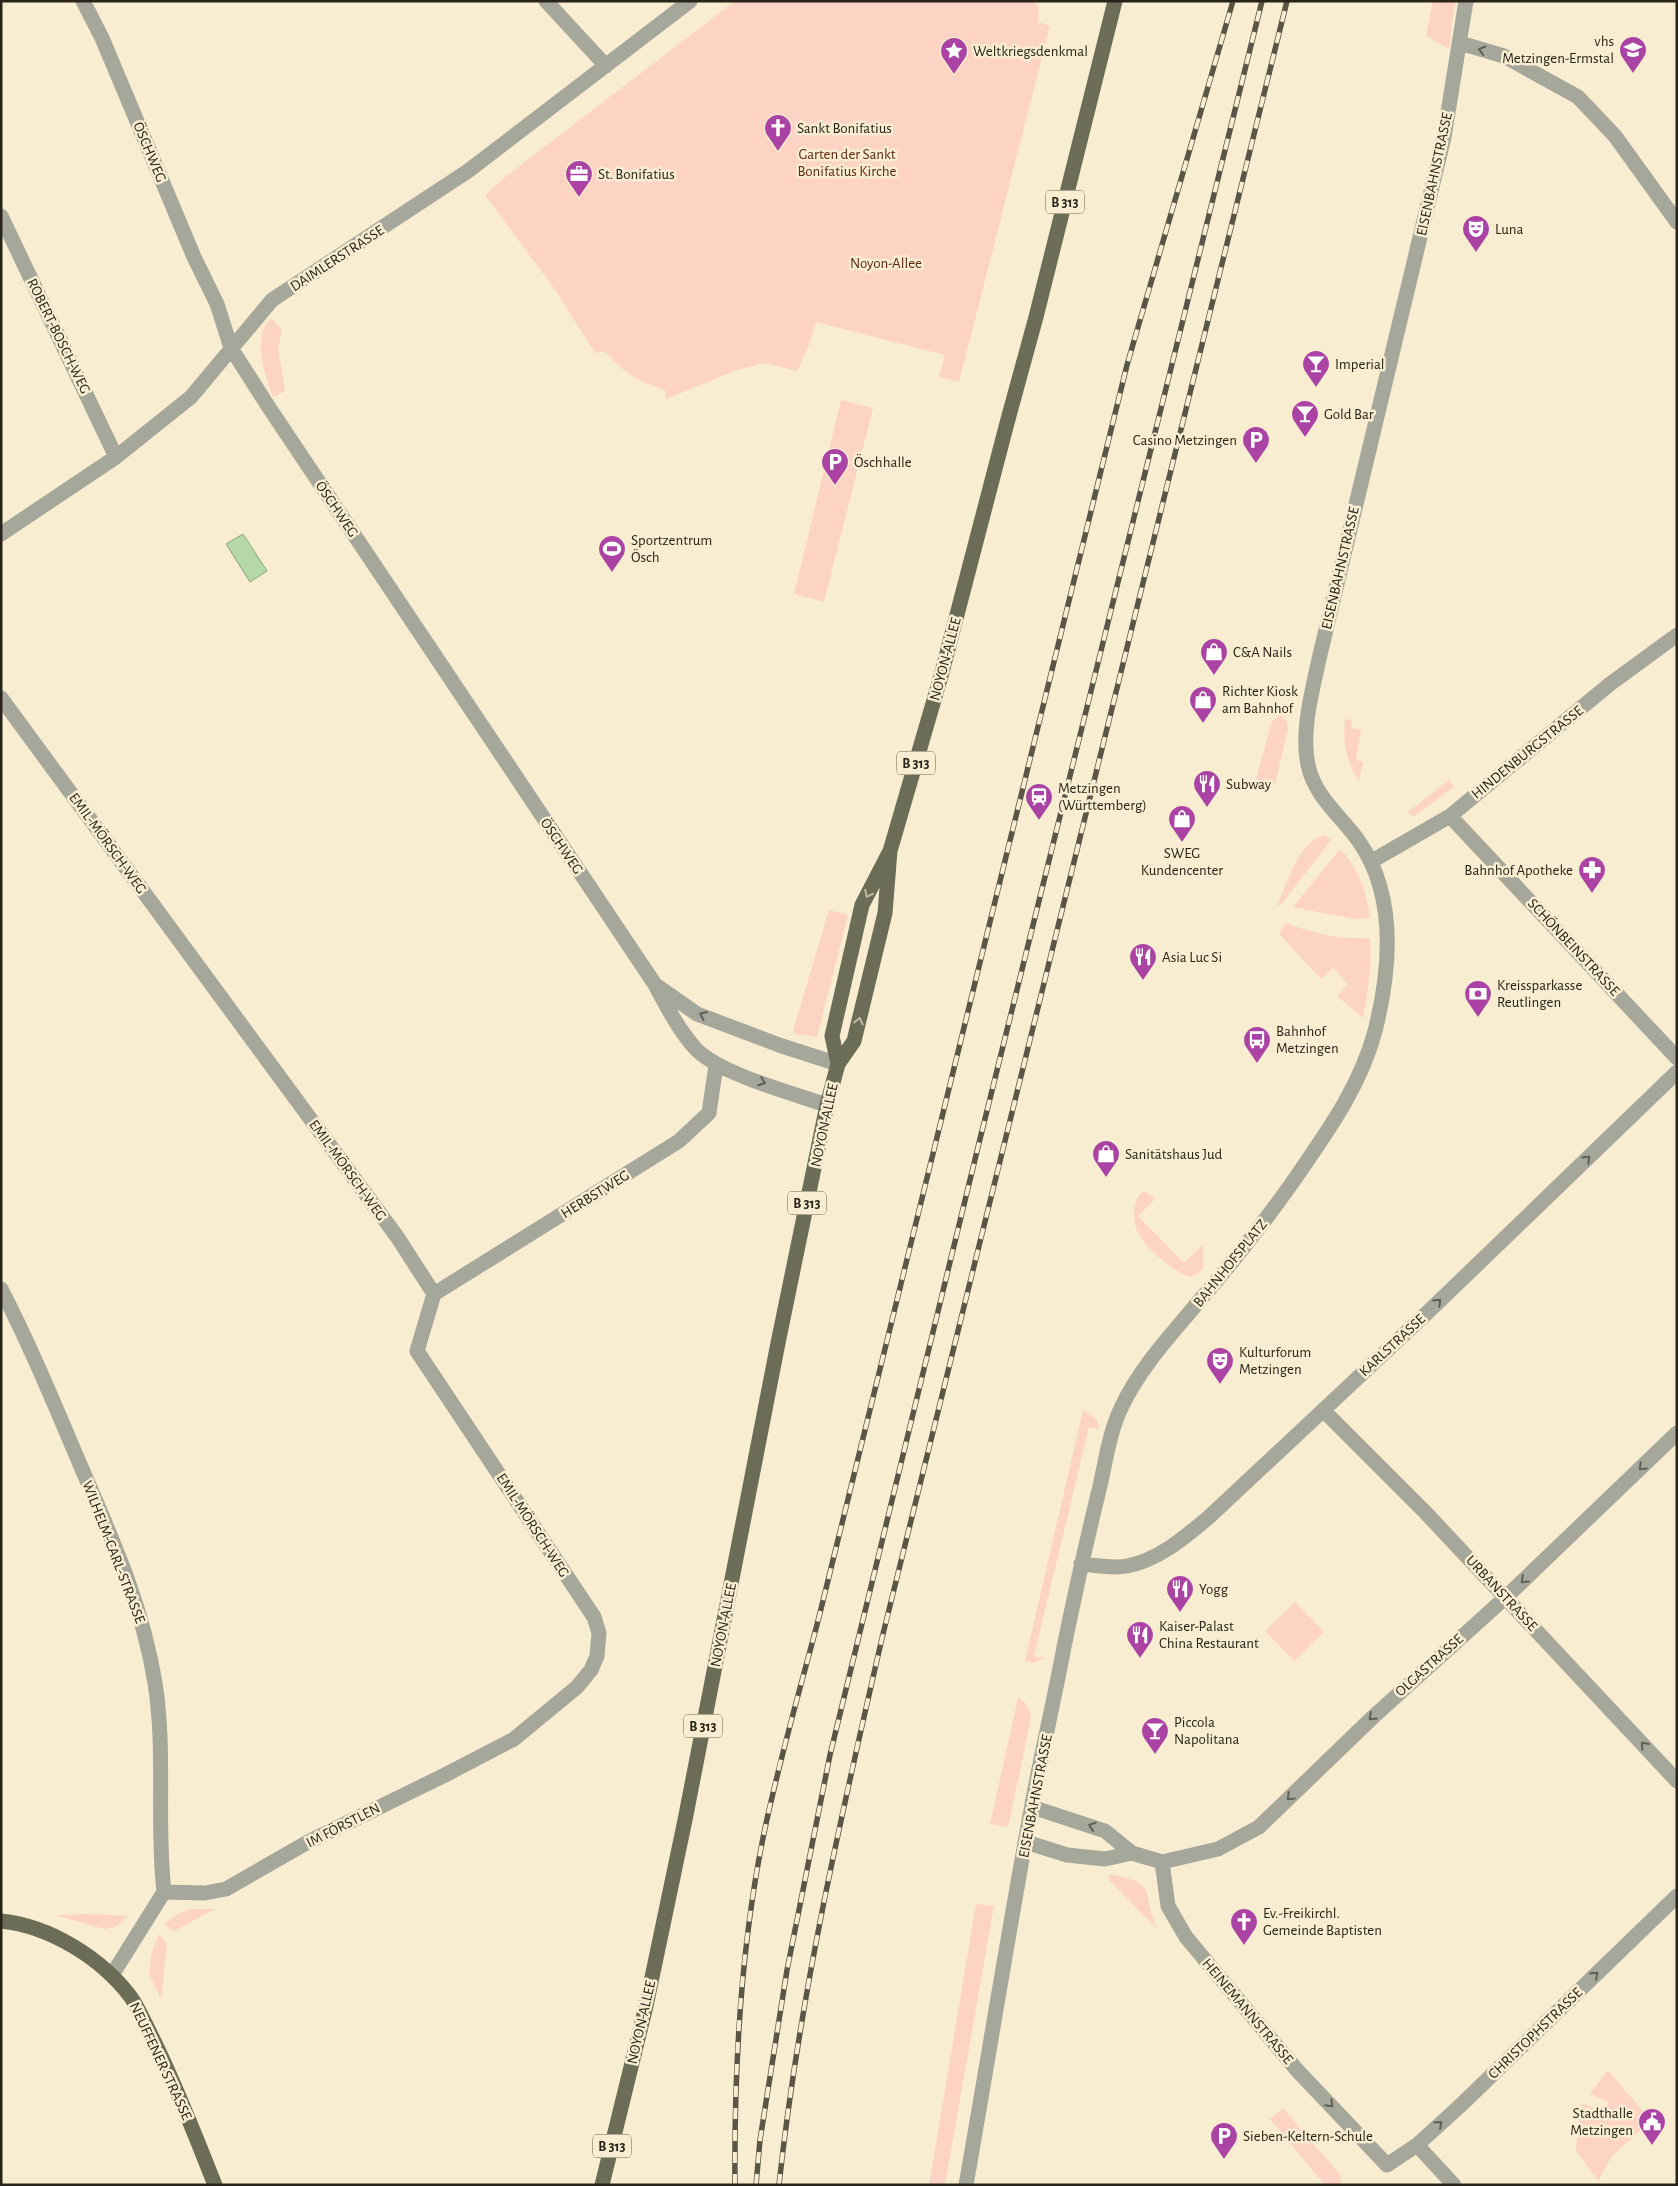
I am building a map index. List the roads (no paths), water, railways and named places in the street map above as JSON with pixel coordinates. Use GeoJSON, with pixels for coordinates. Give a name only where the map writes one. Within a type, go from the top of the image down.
{"type":"FeatureCollection","features":[{"type":"Feature","properties":{"kind":"main road","name":"NOYON-ALLEE"},"geometry":{"type":"LineString","coordinates":[[838,1064],[832,1036],[862,905],[890,850],[941,676],[1038,308],[1115,1]]}},
{"type":"Feature","properties":{"kind":"main road","name":"NOYON-ALLEE"},"geometry":{"type":"LineString","coordinates":[[602,2185],[646,2006],[683,1830],[778,1343],[827,1105],[838,1064],[854,1041],[885,913],[890,850]]}},
{"type":"Feature","properties":{"kind":"main road","name":"NEUFFENER STRASSE"},"geometry":{"type":"LineString","coordinates":[[1,1921],[41,1931],[80,1951],[112,1975],[132,1998],[164,2061],[215,2185]]}},
{"type":"Feature","properties":{"kind":"street","name":"ÖSCHWEG"},"geometry":{"type":"LineString","coordinates":[[83,1],[102,38],[194,257],[217,304],[232,348],[268,406],[654,984],[681,1030],[696,1050],[716,1065],[827,1105]]}},
{"type":"Feature","properties":{"kind":"street"},"geometry":{"type":"LineString","coordinates":[[546,1],[606,66]]}},
{"type":"Feature","properties":{"kind":"street","name":"DAIMLERSTRASSE"},"geometry":{"type":"LineString","coordinates":[[1,534],[116,457],[191,397],[272,300],[468,171],[690,1]]}},
{"type":"Feature","properties":{"kind":"street","name":"EISENBAHNSTRASSE"},"geometry":{"type":"LineString","coordinates":[[1339,1114],[1362,1069],[1382,1001],[1387,966],[1386,927],[1382,889],[1372,861],[1356,838],[1315,788],[1307,761],[1306,732],[1312,687],[1444,137],[1466,1]]}},
{"type":"Feature","properties":{"kind":"street"},"geometry":{"type":"LineString","coordinates":[[1460,43],[1504,56],[1578,97],[1616,136],[1677,222]]}},
{"type":"Feature","properties":{"kind":"street","name":"ROBERT-BOSCH-WEG"},"geometry":{"type":"LineString","coordinates":[[1,216],[116,457]]}},
{"type":"Feature","properties":{"kind":"street","name":"HINDENBURGSTRASSE"},"geometry":{"type":"LineString","coordinates":[[1372,861],[1450,816],[1610,684],[1677,635]]}},
{"type":"Feature","properties":{"kind":"street","name":"EMIL-MÖRSCH-WEG"},"geometry":{"type":"LineString","coordinates":[[1,698],[398,1238],[434,1294],[417,1351],[594,1617],[600,1633],[597,1656],[591,1670]]}},
{"type":"Feature","properties":{"kind":"street","name":"SCHÖNBEINSTRASSE"},"geometry":{"type":"LineString","coordinates":[[1450,816],[1677,1058]]}},
{"type":"Feature","properties":{"kind":"street","name":"ÖSCHWEG"},"geometry":{"type":"LineString","coordinates":[[654,984],[697,1014],[782,1046],[838,1064]]}},
{"type":"Feature","properties":{"kind":"street","name":"HERBSTWEG"},"geometry":{"type":"LineString","coordinates":[[434,1294],[679,1141],[709,1113],[716,1065]]}},
{"type":"Feature","properties":{"kind":"street","name":"KARLSTRASSE"},"geometry":{"type":"LineString","coordinates":[[1080,1564],[1126,1567],[1155,1557],[1185,1537],[1209,1517],[1428,1312],[1677,1072]]}},
{"type":"Feature","properties":{"kind":"street","name":"BAHNHOFSPLATZ"},"geometry":{"type":"LineString","coordinates":[[1119,1411],[1132,1385],[1153,1356],[1259,1230],[1324,1139],[1339,1114]]}},
{"type":"Feature","properties":{"kind":"street","name":"WILHELM-CARL-STRASSE"},"geometry":{"type":"LineString","coordinates":[[1,1289],[49,1391],[119,1554],[146,1638],[159,1717],[160,1832],[164,1892]]}},
{"type":"Feature","properties":{"kind":"street","name":"URBANSTRASSE"},"geometry":{"type":"LineString","coordinates":[[1322,1410],[1426,1513],[1677,1781]]}},
{"type":"Feature","properties":{"kind":"street","name":"EISENBAHNSTRASSE"},"geometry":{"type":"LineString","coordinates":[[966,2185],[1032,1807],[1080,1564],[1119,1411]]}},
{"type":"Feature","properties":{"kind":"street","name":"OLGASTRASSE"},"geometry":{"type":"LineString","coordinates":[[1162,1862],[1218,1849],[1259,1826],[1373,1716],[1506,1597],[1677,1433]]}},
{"type":"Feature","properties":{"kind":"street","name":"IM FÖRSTLEN"},"geometry":{"type":"LineString","coordinates":[[164,1892],[205,1893],[226,1889],[308,1842],[514,1739],[577,1687],[591,1670]]}},
{"type":"Feature","properties":{"kind":"street"},"geometry":{"type":"LineString","coordinates":[[1032,1807],[1105,1831],[1132,1853],[1162,1862]]}},
{"type":"Feature","properties":{"kind":"street"},"geometry":{"type":"LineString","coordinates":[[1026,1842],[1067,1854],[1105,1859],[1132,1853]]}},
{"type":"Feature","properties":{"kind":"street","name":"HEINEMANNSTRASSE"},"geometry":{"type":"LineString","coordinates":[[1162,1862],[1168,1906],[1186,1937],[1296,2070],[1387,2165]]}},
{"type":"Feature","properties":{"kind":"street"},"geometry":{"type":"LineString","coordinates":[[112,1975],[164,1892]]}},
{"type":"Feature","properties":{"kind":"street","name":"CHRISTOPHSTRASSE"},"geometry":{"type":"LineString","coordinates":[[1387,2165],[1417,2145],[1677,1896]]}},
{"type":"Feature","properties":{"kind":"street"},"geometry":{"type":"LineString","coordinates":[[1417,2145],[1454,2185]]}},
{"type":"Feature","properties":{"kind":"railway"},"geometry":{"type":"LineString","coordinates":[[735,2185],[737,2054],[740,2011],[755,1881],[769,1810],[819,1617],[1127,365],[1233,1]]}},
{"type":"Feature","properties":{"kind":"railway"},"geometry":{"type":"LineString","coordinates":[[756,2185],[760,2140],[787,1970],[830,1755],[979,1143],[1262,1]]}},
{"type":"Feature","properties":{"kind":"railway"},"geometry":{"type":"LineString","coordinates":[[779,2185],[787,2115],[823,1908],[883,1634],[1287,1]]}},
{"type":"Feature","properties":{"kind":"place","name":"vhs Metzingen-Ermstal"},"geometry":{"type":"Point","coordinates":[1633,74]}},
{"type":"Feature","properties":{"kind":"place","name":"Weltkriegsdenkmal"},"geometry":{"type":"Point","coordinates":[954,75]}},
{"type":"Feature","properties":{"kind":"place","name":"Sankt Bonifatius"},"geometry":{"type":"Point","coordinates":[778,152]}},
{"type":"Feature","properties":{"kind":"place","name":"St. Bonifatius"},"geometry":{"type":"Point","coordinates":[579,198]}},
{"type":"Feature","properties":{"kind":"place","name":"Luna"},"geometry":{"type":"Point","coordinates":[1476,253]}},
{"type":"Feature","properties":{"kind":"place","name":"Imperial"},"geometry":{"type":"Point","coordinates":[1316,388]}},
{"type":"Feature","properties":{"kind":"place","name":"Gold Bar"},"geometry":{"type":"Point","coordinates":[1305,438]}},
{"type":"Feature","properties":{"kind":"place","name":"Casino Metzingen"},"geometry":{"type":"Point","coordinates":[1256,464]}},
{"type":"Feature","properties":{"kind":"place","name":"Öschhalle"},"geometry":{"type":"Point","coordinates":[835,486]}},
{"type":"Feature","properties":{"kind":"place","name":"Sportzentrum Ösch"},"geometry":{"type":"Point","coordinates":[612,573]}},
{"type":"Feature","properties":{"kind":"place","name":"C&A Nails"},"geometry":{"type":"Point","coordinates":[1214,676]}},
{"type":"Feature","properties":{"kind":"place","name":"Richter Kiosk am Bahnhof"},"geometry":{"type":"Point","coordinates":[1203,724]}},
{"type":"Feature","properties":{"kind":"place","name":"Subway"},"geometry":{"type":"Point","coordinates":[1207,808]}},
{"type":"Feature","properties":{"kind":"place","name":"Metzingen (Württemberg)"},"geometry":{"type":"Point","coordinates":[1039,821]}},
{"type":"Feature","properties":{"kind":"place","name":"SWEG Kundencenter"},"geometry":{"type":"Point","coordinates":[1182,843]}},
{"type":"Feature","properties":{"kind":"place","name":"Bahnhof Apotheke"},"geometry":{"type":"Point","coordinates":[1592,894]}},
{"type":"Feature","properties":{"kind":"place","name":"Asia Luc Si"},"geometry":{"type":"Point","coordinates":[1143,981]}},
{"type":"Feature","properties":{"kind":"place","name":"Kreissparkasse Reutlingen"},"geometry":{"type":"Point","coordinates":[1478,1018]}},
{"type":"Feature","properties":{"kind":"place","name":"Bahnhof Metzingen"},"geometry":{"type":"Point","coordinates":[1257,1064]}},
{"type":"Feature","properties":{"kind":"place","name":"Sanitätshaus Jud"},"geometry":{"type":"Point","coordinates":[1106,1178]}},
{"type":"Feature","properties":{"kind":"place","name":"Kulturforum Metzingen"},"geometry":{"type":"Point","coordinates":[1220,1385]}},
{"type":"Feature","properties":{"kind":"place","name":"Yogg"},"geometry":{"type":"Point","coordinates":[1180,1613]}},
{"type":"Feature","properties":{"kind":"place","name":"Kaiser-Palast China Restaurant"},"geometry":{"type":"Point","coordinates":[1140,1659]}},
{"type":"Feature","properties":{"kind":"place","name":"Piccola Napolitana"},"geometry":{"type":"Point","coordinates":[1155,1755]}},
{"type":"Feature","properties":{"kind":"place","name":"Ev.-Freikirchl. Gemeinde Baptisten"},"geometry":{"type":"Point","coordinates":[1244,1946]}},
{"type":"Feature","properties":{"kind":"place","name":"Stadthalle Metzingen"},"geometry":{"type":"Point","coordinates":[1652,2146]}},
{"type":"Feature","properties":{"kind":"place","name":"Sieben-Keltern-Schule"},"geometry":{"type":"Point","coordinates":[1224,2160]}},
{"type":"Feature","properties":{"kind":"park label","name":"Garten der Sankt Bonifatius Kirche"},"geometry":{"type":"Point","coordinates":[847,162]}},
{"type":"Feature","properties":{"kind":"park label","name":"Noyon-Allee"},"geometry":{"type":"Point","coordinates":[886,263]}}]}
